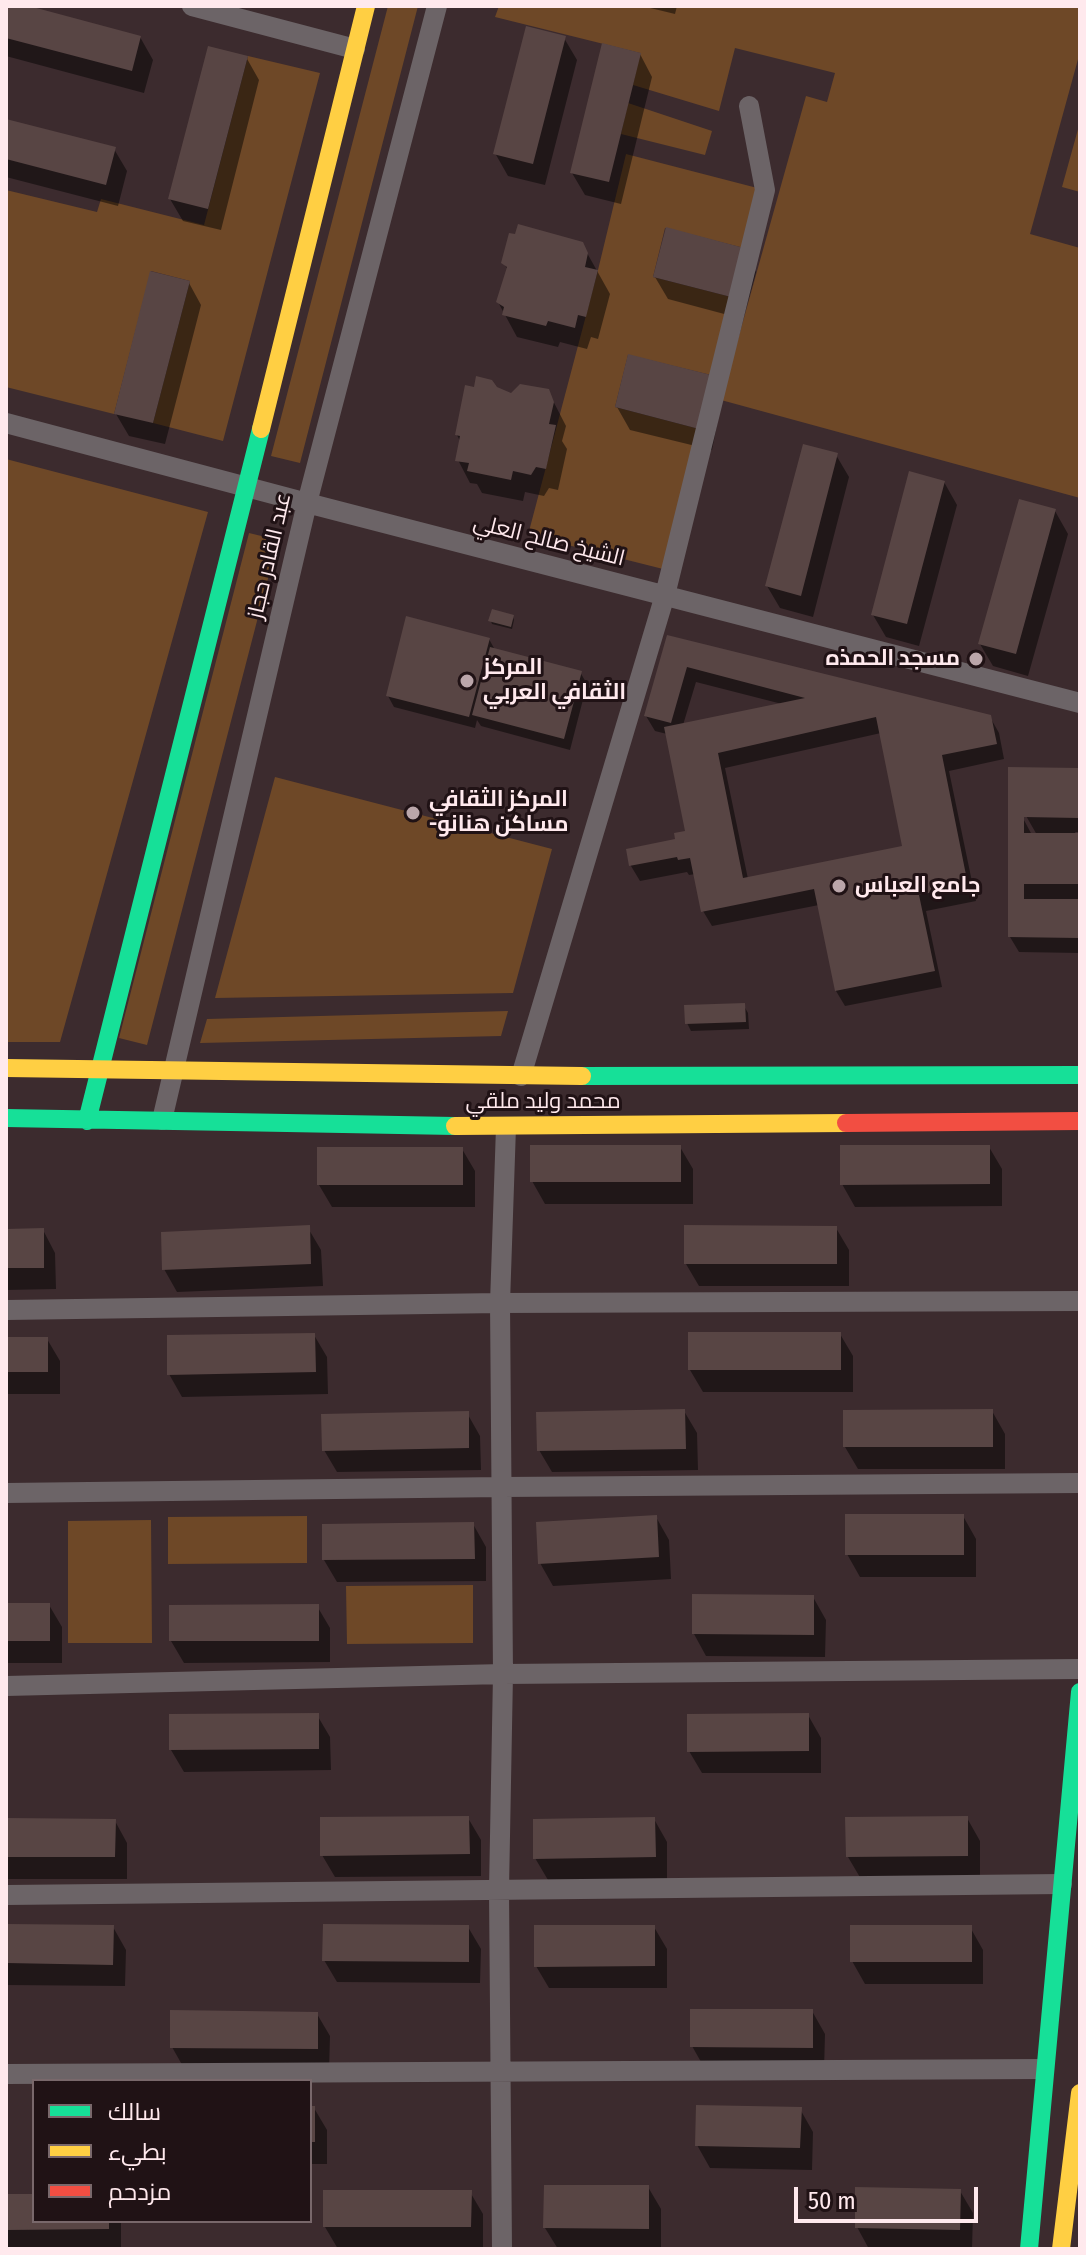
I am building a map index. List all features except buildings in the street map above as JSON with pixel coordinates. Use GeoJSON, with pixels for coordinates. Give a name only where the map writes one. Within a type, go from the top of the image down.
{"type":"FeatureCollection","features":[{"type":"Feature","properties":{"kind":"street"},"geometry":{"type":"LineString","coordinates":[[192,6],[355,49]]}},
{"type":"Feature","properties":{"kind":"street","name":"عبد القادر حجاز"},"geometry":{"type":"LineString","coordinates":[[87,1121],[366,6]]}},
{"type":"Feature","properties":{"kind":"street","name":"عبد القادر حجاز"},"geometry":{"type":"LineString","coordinates":[[162,1120],[307,503],[437,6]]}},
{"type":"Feature","properties":{"kind":"street"},"geometry":{"type":"LineString","coordinates":[[521,1076],[665,595],[765,190],[749,106]]}},
{"type":"Feature","properties":{"kind":"street","name":"الشيخ صالح العلي"},"geometry":{"type":"LineString","coordinates":[[6,423],[1080,703]]}},
{"type":"Feature","properties":{"kind":"street","name":"محمد وليد ملقي"},"geometry":{"type":"LineString","coordinates":[[6,1068],[521,1076],[1080,1075]]}},
{"type":"Feature","properties":{"kind":"street","name":"محمد وليد ملقي"},"geometry":{"type":"LineString","coordinates":[[6,1118],[506,1127],[1080,1121]]}},
{"type":"Feature","properties":{"kind":"street"},"geometry":{"type":"LineString","coordinates":[[502,2249],[500,1303],[506,1127]]}},
{"type":"Feature","properties":{"kind":"street"},"geometry":{"type":"LineString","coordinates":[[6,1310],[500,1303],[1080,1301]]}},
{"type":"Feature","properties":{"kind":"street"},"geometry":{"type":"LineString","coordinates":[[6,1493],[1080,1483]]}},
{"type":"Feature","properties":{"kind":"street"},"geometry":{"type":"LineString","coordinates":[[6,1686],[503,1674],[1080,1669]]}},
{"type":"Feature","properties":{"kind":"street"},"geometry":{"type":"LineString","coordinates":[[1029,2249],[1080,1692]]}},
{"type":"Feature","properties":{"kind":"street"},"geometry":{"type":"LineString","coordinates":[[6,1895],[1062,1884]]}},
{"type":"Feature","properties":{"kind":"street"},"geometry":{"type":"LineString","coordinates":[[6,2074],[1044,2069]]}},
{"type":"Feature","properties":{"kind":"street"},"geometry":{"type":"LineString","coordinates":[[1061,2249],[1080,2093]]}},
{"type":"Feature","properties":{"kind":"shaded area"},"geometry":{"type":"Polygon","coordinates":[[[388,6],[418,6],[300,463],[271,456],[388,6]]]}},
{"type":"Feature","properties":{"kind":"shaded area"},"geometry":{"type":"Polygon","coordinates":[[[499,6],[1080,6],[1080,52],[1030,234],[1080,248],[1080,498],[721,400],[806,96],[827,102],[835,73],[735,48],[719,111],[633,85],[640,53],[495,17],[499,6]]]}},
{"type":"Feature","properties":{"kind":"shaded area"},"geometry":{"type":"Polygon","coordinates":[[[248,56],[320,73],[223,441],[153,423],[190,281],[151,271],[114,414],[6,387],[6,190],[97,212],[101,199],[204,225],[248,56]]]}},
{"type":"Feature","properties":{"kind":"shaded area"},"geometry":{"type":"Polygon","coordinates":[[[628,103],[712,131],[705,155],[621,134],[628,103]]]}},
{"type":"Feature","properties":{"kind":"shaded area"},"geometry":{"type":"Polygon","coordinates":[[[1080,122],[1080,192],[1062,187],[1080,122]]]}},
{"type":"Feature","properties":{"kind":"shaded area"},"geometry":{"type":"Polygon","coordinates":[[[626,154],[765,190],[744,248],[665,228],[653,277],[731,297],[711,375],[628,355],[615,407],[699,429],[663,569],[528,535],[626,154]]]}},
{"type":"Feature","properties":{"kind":"shaded area"},"geometry":{"type":"Polygon","coordinates":[[[6,459],[208,512],[60,1042],[6,1042],[6,459]]]}},
{"type":"Feature","properties":{"kind":"shaded area"},"geometry":{"type":"Polygon","coordinates":[[[249,533],[278,540],[147,1045],[119,1038],[249,533]]]}},
{"type":"Feature","properties":{"kind":"shaded area"},"geometry":{"type":"Polygon","coordinates":[[[275,777],[552,849],[513,993],[215,998],[275,777]]]}},
{"type":"Feature","properties":{"kind":"shaded area"},"geometry":{"type":"Polygon","coordinates":[[[508,1011],[501,1036],[200,1043],[207,1019],[508,1011]]]}},
{"type":"Feature","properties":{"kind":"shaded area"},"geometry":{"type":"Polygon","coordinates":[[[307,1516],[307,1563],[168,1564],[168,1517],[307,1516]]]}},
{"type":"Feature","properties":{"kind":"shaded area"},"geometry":{"type":"Polygon","coordinates":[[[151,1520],[152,1643],[68,1643],[68,1521],[151,1520]]]}},
{"type":"Feature","properties":{"kind":"shaded area"},"geometry":{"type":"Polygon","coordinates":[[[473,1585],[473,1643],[347,1644],[346,1586],[473,1585]]]}},
{"type":"Feature","properties":{"kind":"traffic: fast"},"geometry":{"type":"LineString","coordinates":[[87,1121],[261,429]]}},
{"type":"Feature","properties":{"kind":"traffic: fast"},"geometry":{"type":"LineString","coordinates":[[582,1076],[1080,1075]]}},
{"type":"Feature","properties":{"kind":"traffic: fast"},"geometry":{"type":"LineString","coordinates":[[6,1118],[455,1126]]}},
{"type":"Feature","properties":{"kind":"traffic: fast"},"geometry":{"type":"LineString","coordinates":[[1029,2249],[1080,1692]]}},
{"type":"Feature","properties":{"kind":"traffic: slow"},"geometry":{"type":"LineString","coordinates":[[261,429],[366,6]]}},
{"type":"Feature","properties":{"kind":"traffic: slow"},"geometry":{"type":"LineString","coordinates":[[6,1068],[582,1076]]}},
{"type":"Feature","properties":{"kind":"traffic: slow"},"geometry":{"type":"LineString","coordinates":[[455,1126],[846,1123]]}},
{"type":"Feature","properties":{"kind":"traffic: slow"},"geometry":{"type":"LineString","coordinates":[[1061,2249],[1080,2093]]}},
{"type":"Feature","properties":{"kind":"traffic: jam"},"geometry":{"type":"LineString","coordinates":[[846,1123],[1080,1121]]}},
{"type":"Feature","properties":{"kind":"place","name":"مسجد الحمذه"},"geometry":{"type":"Point","coordinates":[976,659]}},
{"type":"Feature","properties":{"kind":"place","name":"المركز الثقافي العربي"},"geometry":{"type":"Point","coordinates":[467,681]}},
{"type":"Feature","properties":{"kind":"place","name":"المركز الثقافي -مساكن هنانو"},"geometry":{"type":"Point","coordinates":[413,813]}},
{"type":"Feature","properties":{"kind":"place","name":"جامع العباس"},"geometry":{"type":"Point","coordinates":[839,886]}}]}
